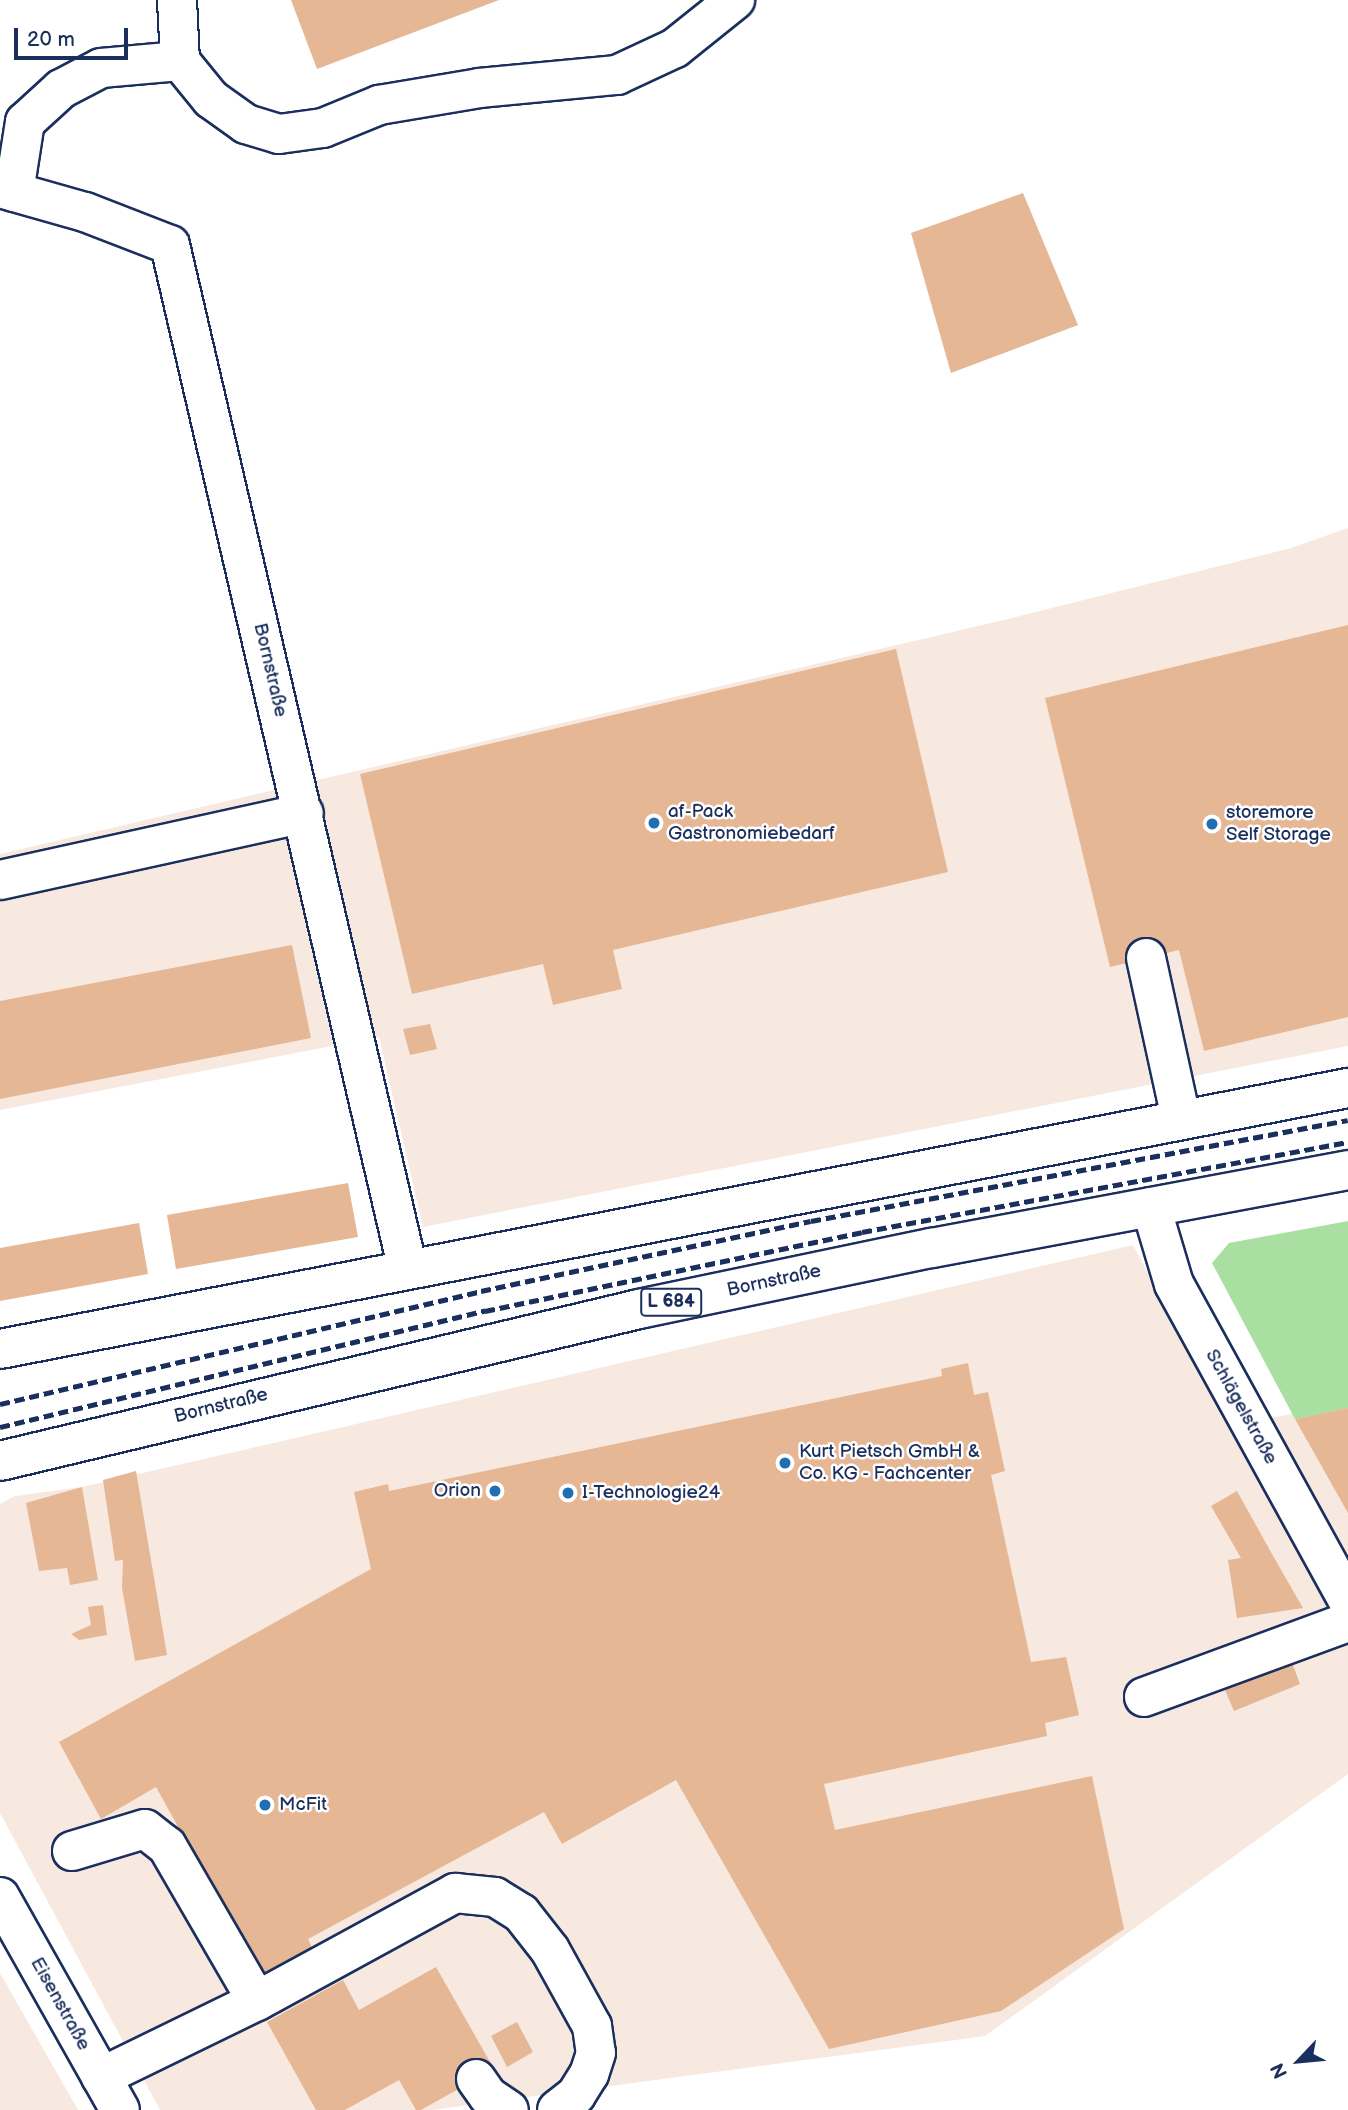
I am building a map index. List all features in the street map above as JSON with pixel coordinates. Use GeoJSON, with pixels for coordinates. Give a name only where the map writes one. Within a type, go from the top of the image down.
{"type":"FeatureCollection","features":[{"type":"Feature","properties":{"kind":"main road"},"geometry":{"type":"LineString","coordinates":[[177,0],[180,61],[211,99],[246,124],[279,134],[323,128],[379,105],[479,88],[617,75],[675,48],[735,0]]}},
{"type":"Feature","properties":{"kind":"main road"},"geometry":{"type":"LineString","coordinates":[[7,190],[25,122],[61,89],[101,68],[180,61]]}},
{"type":"Feature","properties":{"kind":"main road","name":"Bornstraße"},"geometry":{"type":"LineString","coordinates":[[7,190],[170,245],[408,1270]]}},
{"type":"Feature","properties":{"kind":"main road"},"geometry":{"type":"LineString","coordinates":[[0,880],[304,813]]}},
{"type":"Feature","properties":{"kind":"main road"},"geometry":{"type":"LineString","coordinates":[[1146,958],[1181,1119]]}},
{"type":"Feature","properties":{"kind":"main road"},"geometry":{"type":"LineString","coordinates":[[0,1349],[1348,1088]]}},
{"type":"Feature","properties":{"kind":"main road","name":"Bornstraße"},"geometry":{"type":"LineString","coordinates":[[0,1461],[626,1312],[1348,1170]]}},
{"type":"Feature","properties":{"kind":"main road","name":"Schlägelstraße"},"geometry":{"type":"LineString","coordinates":[[1150,1207],[1174,1284],[1348,1601]]}},
{"type":"Feature","properties":{"kind":"main road"},"geometry":{"type":"LineString","coordinates":[[1144,1697],[1348,1622]]}},
{"type":"Feature","properties":{"kind":"main road"},"geometry":{"type":"LineString","coordinates":[[72,1851],[145,1829],[167,1846],[257,2001]]}},
{"type":"Feature","properties":{"kind":"main road"},"geometry":{"type":"LineString","coordinates":[[101,2077],[257,2001],[455,1893],[495,1897],[522,1913],[550,1950],[592,2026],[596,2053],[589,2074],[576,2095],[557,2110]]}},
{"type":"Feature","properties":{"kind":"main road","name":"Eisenstraße"},"geometry":{"type":"LineString","coordinates":[[0,1897],[120,2110]]}},
{"type":"Feature","properties":{"kind":"main road"},"geometry":{"type":"LineString","coordinates":[[477,2079],[488,2096],[509,2110]]}},
{"type":"Feature","properties":{"kind":"shaded area"},"geometry":{"type":"Polygon","coordinates":[[[1348,528],[1348,1046],[423,1227],[379,1037],[0,1110],[0,854],[1004,620],[1291,548],[1348,528]]]}},
{"type":"Feature","properties":{"kind":"shaded area"},"geometry":{"type":"Polygon","coordinates":[[[1133,1245],[1230,1425],[1348,1404],[1348,1774],[985,2036],[432,2110],[160,2110],[0,1813],[0,1504],[15,1496],[82,1487],[1133,1245]]]}},
{"type":"Feature","properties":{"kind":"shaded area"},"geometry":{"type":"Polygon","coordinates":[[[0,1973],[78,2110],[0,2110],[0,1973]]]}},
{"type":"Feature","properties":{"kind":"green space"},"geometry":{"type":"Polygon","coordinates":[[[1348,1221],[1348,1408],[1295,1419],[1212,1263],[1229,1243],[1348,1221]]]}},
{"type":"Feature","properties":{"kind":"building"},"geometry":{"type":"Polygon","coordinates":[[[291,0],[499,0],[317,69],[291,0]]]}},
{"type":"Feature","properties":{"kind":"building"},"geometry":{"type":"Polygon","coordinates":[[[1023,193],[1078,325],[951,373],[911,233],[1023,193]]]}},
{"type":"Feature","properties":{"kind":"building","name":"storemore Self Storage"},"geometry":{"type":"Polygon","coordinates":[[[1348,625],[1348,1017],[1204,1051],[1179,950],[1110,967],[1045,698],[1348,625]]]}},
{"type":"Feature","properties":{"kind":"building","name":"af-Pack Gastronomiebedarf"},"geometry":{"type":"Polygon","coordinates":[[[896,649],[948,872],[613,950],[622,989],[553,1005],[543,964],[412,994],[360,774],[896,649]]]}},
{"type":"Feature","properties":{"kind":"building"},"geometry":{"type":"Polygon","coordinates":[[[292,945],[311,1038],[0,1099],[0,1001],[292,945]]]}},
{"type":"Feature","properties":{"kind":"building"},"geometry":{"type":"Polygon","coordinates":[[[430,1024],[437,1049],[410,1055],[403,1029],[430,1024]]]}},
{"type":"Feature","properties":{"kind":"building"},"geometry":{"type":"Polygon","coordinates":[[[348,1183],[358,1237],[176,1269],[167,1215],[348,1183]]]}},
{"type":"Feature","properties":{"kind":"building"},"geometry":{"type":"Polygon","coordinates":[[[139,1223],[148,1274],[0,1301],[0,1248],[139,1223]]]}},
{"type":"Feature","properties":{"kind":"building"},"geometry":{"type":"Polygon","coordinates":[[[968,1363],[974,1395],[988,1392],[1005,1471],[991,1475],[1031,1662],[1066,1657],[1079,1715],[1045,1723],[1047,1736],[824,1784],[835,1830],[1092,1776],[1124,1929],[1001,2011],[829,2049],[676,1780],[562,1844],[544,1812],[308,1939],[312,1948],[261,1976],[156,1787],[101,1819],[59,1742],[371,1569],[354,1492],[388,1484],[389,1491],[942,1376],[941,1369],[968,1363]]]}},
{"type":"Feature","properties":{"kind":"building"},"geometry":{"type":"Polygon","coordinates":[[[1348,1408],[1348,1513],[1295,1419],[1348,1408]]]}},
{"type":"Feature","properties":{"kind":"building"},"geometry":{"type":"Polygon","coordinates":[[[136,1471],[167,1655],[135,1661],[122,1588],[123,1560],[115,1561],[103,1480],[136,1471]]]}},
{"type":"Feature","properties":{"kind":"building"},"geometry":{"type":"Polygon","coordinates":[[[82,1487],[98,1580],[70,1585],[67,1568],[39,1571],[26,1503],[82,1487]]]}},
{"type":"Feature","properties":{"kind":"building"},"geometry":{"type":"Polygon","coordinates":[[[1237,1491],[1303,1608],[1237,1618],[1228,1560],[1241,1558],[1211,1506],[1237,1491]]]}},
{"type":"Feature","properties":{"kind":"building"},"geometry":{"type":"Polygon","coordinates":[[[103,1605],[107,1635],[79,1640],[71,1634],[91,1625],[88,1607],[103,1605]]]}},
{"type":"Feature","properties":{"kind":"building"},"geometry":{"type":"Polygon","coordinates":[[[1291,1660],[1300,1684],[1234,1711],[1224,1688],[1291,1660]]]}},
{"type":"Feature","properties":{"kind":"building"},"geometry":{"type":"Polygon","coordinates":[[[436,1967],[494,2069],[421,2110],[416,2110],[399,2080],[345,2110],[316,2110],[267,2022],[343,1980],[359,2010],[436,1967]]]}},
{"type":"Feature","properties":{"kind":"building"},"geometry":{"type":"Polygon","coordinates":[[[517,2022],[533,2052],[507,2067],[491,2036],[517,2022]]]}},
{"type":"Feature","properties":{"kind":"railway"},"geometry":{"type":"LineString","coordinates":[[0,1404],[481,1291],[811,1221],[1348,1120]]}},
{"type":"Feature","properties":{"kind":"railway"},"geometry":{"type":"LineString","coordinates":[[0,1427],[485,1311],[862,1232],[1348,1142]]}},
{"type":"Feature","properties":{"kind":"place","name":"af-Pack Gastronomiebedarf"},"geometry":{"type":"Point","coordinates":[654,823]}},
{"type":"Feature","properties":{"kind":"place","name":"storemore Self Storage"},"geometry":{"type":"Point","coordinates":[1212,824]}},
{"type":"Feature","properties":{"kind":"place","name":"Kurt Pietsch GmbH & Co. KG - Fachcenter"},"geometry":{"type":"Point","coordinates":[785,1463]}},
{"type":"Feature","properties":{"kind":"place","name":"Orion"},"geometry":{"type":"Point","coordinates":[495,1491]}},
{"type":"Feature","properties":{"kind":"place","name":"I-Technologie24"},"geometry":{"type":"Point","coordinates":[568,1493]}},
{"type":"Feature","properties":{"kind":"place","name":"McFit"},"geometry":{"type":"Point","coordinates":[265,1805]}}]}
